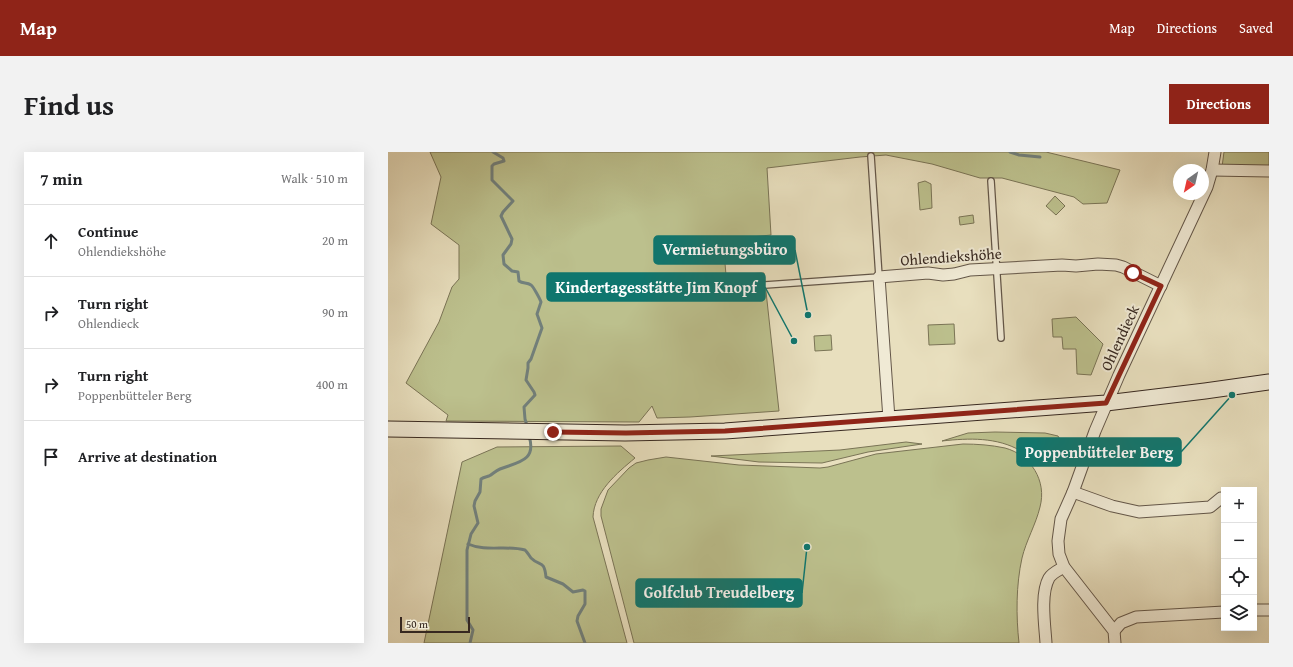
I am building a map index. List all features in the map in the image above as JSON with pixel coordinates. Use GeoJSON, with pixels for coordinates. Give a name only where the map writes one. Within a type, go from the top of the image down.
{"type":"FeatureCollection","features":[{"type":"Feature","properties":{"kind":"main road"},"geometry":{"type":"LineString","coordinates":[[388,429],[626,433],[725,431],[1106,403],[1204,392],[1269,382]]}},
{"type":"Feature","properties":{"kind":"street","name":"Ohlendieck"},"geometry":{"type":"LineString","coordinates":[[1064,567],[1059,554],[1058,541],[1061,519],[1073,492],[1106,403],[1207,187],[1215,152]]}},
{"type":"Feature","properties":{"kind":"street"},"geometry":{"type":"LineString","coordinates":[[1212,170],[1269,170]]}},
{"type":"Feature","properties":{"kind":"street","name":"Ohlendiekshöhe"},"geometry":{"type":"LineString","coordinates":[[879,277],[928,273],[943,275],[970,270],[1062,264],[1076,266],[1111,264],[1123,267],[1161,286]]}},
{"type":"Feature","properties":{"kind":"street"},"geometry":{"type":"LineString","coordinates":[[879,277],[889,419]]}},
{"type":"Feature","properties":{"kind":"street"},"geometry":{"type":"LineString","coordinates":[[1073,492],[1112,506],[1139,512],[1210,507],[1221,498]]}},
{"type":"Feature","properties":{"kind":"street"},"geometry":{"type":"LineString","coordinates":[[1046,643],[1043,610],[1046,588],[1049,578],[1064,567],[1114,631],[1115,643]]}},
{"type":"Feature","properties":{"kind":"street"},"geometry":{"type":"LineString","coordinates":[[1257,610],[1269,610]]}},
{"type":"Feature","properties":{"kind":"street"},"geometry":{"type":"LineString","coordinates":[[1114,631],[1120,623],[1136,617],[1221,612]]}},
{"type":"Feature","properties":{"kind":"lane"},"geometry":{"type":"LineString","coordinates":[[766,285],[879,277],[871,156]]}},
{"type":"Feature","properties":{"kind":"lane"},"geometry":{"type":"LineString","coordinates":[[991,181],[1001,338]]}},
{"type":"Feature","properties":{"kind":"green space"},"geometry":{"type":"Polygon","coordinates":[[[430,152],[1046,152],[1120,170],[1107,203],[1083,204],[1074,197],[1002,178],[980,178],[932,164],[886,155],[767,168],[771,235],[723,240],[726,275],[764,273],[779,411],[657,418],[652,406],[639,422],[446,421],[448,415],[406,383],[439,322],[452,287],[459,279],[459,245],[431,224],[441,177],[430,152]]]}},
{"type":"Feature","properties":{"kind":"green space"},"geometry":{"type":"Polygon","coordinates":[[[1224,152],[1269,152],[1269,167],[1222,167],[1224,152]]]}},
{"type":"Feature","properties":{"kind":"green space"},"geometry":{"type":"Polygon","coordinates":[[[925,181],[931,184],[932,208],[920,210],[918,183],[925,181]]]}},
{"type":"Feature","properties":{"kind":"green space"},"geometry":{"type":"Polygon","coordinates":[[[1055,196],[1065,206],[1056,215],[1046,206],[1055,196]]]}},
{"type":"Feature","properties":{"kind":"green space"},"geometry":{"type":"Polygon","coordinates":[[[973,215],[974,223],[960,225],[959,217],[973,215]]]}},
{"type":"Feature","properties":{"kind":"green space"},"geometry":{"type":"Polygon","coordinates":[[[1076,317],[1103,344],[1091,375],[1077,374],[1076,349],[1063,349],[1062,337],[1053,337],[1052,319],[1076,317]]]}},
{"type":"Feature","properties":{"kind":"green space"},"geometry":{"type":"Polygon","coordinates":[[[954,324],[955,344],[929,345],[928,325],[954,324]]]}},
{"type":"Feature","properties":{"kind":"green space"},"geometry":{"type":"Polygon","coordinates":[[[831,335],[832,350],[815,351],[814,336],[831,335]]]}},
{"type":"Feature","properties":{"kind":"green space"},"geometry":{"type":"Polygon","coordinates":[[[968,433],[1045,433],[1058,436],[1063,444],[1040,465],[1035,463],[1021,451],[1002,443],[973,439],[942,441],[968,433]]]}},
{"type":"Feature","properties":{"kind":"green space"},"geometry":{"type":"Polygon","coordinates":[[[906,442],[922,444],[868,452],[822,463],[759,462],[711,456],[840,450],[906,442]]]}},
{"type":"Feature","properties":{"kind":"green space"},"geometry":{"type":"Polygon","coordinates":[[[963,444],[994,446],[1014,451],[1029,463],[1035,470],[1039,479],[1042,497],[1040,507],[1022,558],[1020,568],[1017,611],[1019,643],[634,643],[601,516],[601,509],[608,490],[629,468],[636,463],[666,457],[739,465],[820,468],[876,454],[963,444]]]}},
{"type":"Feature","properties":{"kind":"green space"},"geometry":{"type":"Polygon","coordinates":[[[621,446],[635,458],[614,477],[602,491],[597,499],[593,517],[627,643],[424,643],[462,462],[497,447],[621,446]]]}},
{"type":"Feature","properties":{"kind":"waterway"},"geometry":{"type":"LineString","coordinates":[[493,152],[503,158],[504,161],[492,166],[492,180],[513,201],[501,216],[512,239],[511,244],[503,255],[504,264],[512,271],[518,272],[519,281],[532,286],[541,302],[537,314],[542,328],[531,359],[528,363],[526,380],[535,395],[524,407],[527,426]]}},
{"type":"Feature","properties":{"kind":"waterway"},"geometry":{"type":"LineString","coordinates":[[1010,152],[1019,155],[1040,157]]}},
{"type":"Feature","properties":{"kind":"waterway"},"geometry":{"type":"LineString","coordinates":[[470,643],[473,630],[467,620],[467,550],[471,534],[478,523],[474,506],[480,492],[481,479],[498,470],[519,462],[528,456],[531,444],[529,436]]}},
{"type":"Feature","properties":{"kind":"waterway"},"geometry":{"type":"LineString","coordinates":[[468,544],[482,548],[511,548],[525,550],[534,561],[543,565],[546,577],[563,584],[573,592],[585,591],[585,604],[578,616],[577,621],[585,643]]}},
{"type":"Feature","properties":{"kind":"place","name":"Vermietungsbüro"},"geometry":{"type":"Point","coordinates":[808,315]}},
{"type":"Feature","properties":{"kind":"place","name":"Kindertagesstätte Jim Knopf"},"geometry":{"type":"Point","coordinates":[794,341]}},
{"type":"Feature","properties":{"kind":"place","name":"Poppenbütteler Berg"},"geometry":{"type":"Point","coordinates":[1232,395]}},
{"type":"Feature","properties":{"kind":"place","name":"Golfclub Treudelberg"},"geometry":{"type":"Point","coordinates":[807,547]}},
{"type":"Feature","properties":{"kind":"route"},"geometry":{"type":"LineString","coordinates":[[553,432],[626,433],[725,431],[1106,403],[1161,286],[1133,273]]}}]}
